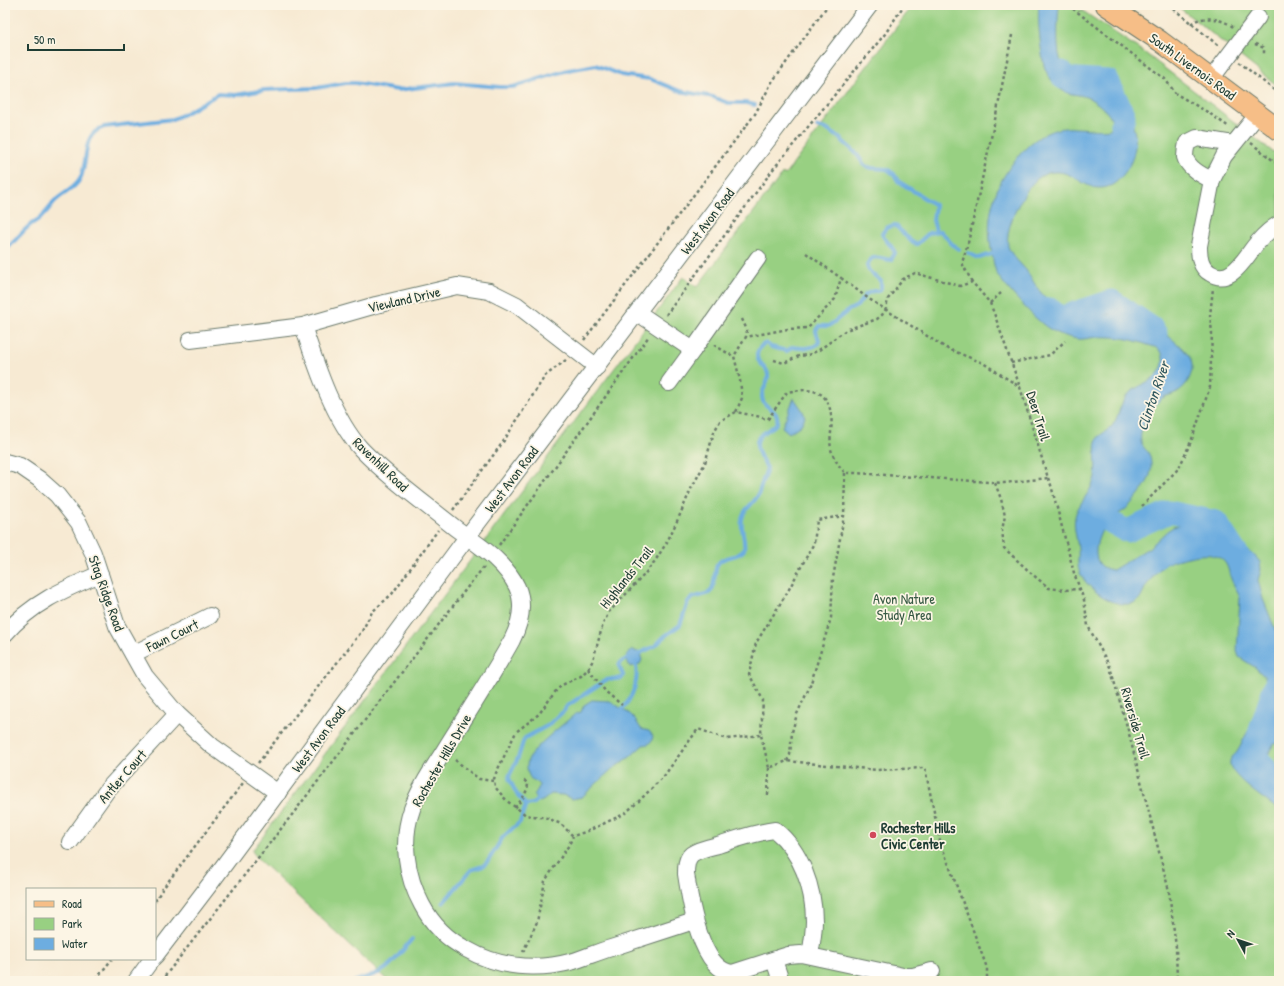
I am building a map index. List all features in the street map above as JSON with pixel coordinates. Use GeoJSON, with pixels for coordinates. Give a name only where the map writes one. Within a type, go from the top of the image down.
{"type":"FeatureCollection","features":[{"type":"Feature","properties":{"kind":"main road","name":"South Livernois Road"},"geometry":{"type":"LineString","coordinates":[[1106,5],[1160,41],[1279,130]]}},
{"type":"Feature","properties":{"kind":"street","name":"West Avon Road"},"geometry":{"type":"LineString","coordinates":[[156,955],[468,537],[870,5]]}},
{"type":"Feature","properties":{"kind":"street"},"geometry":{"type":"LineString","coordinates":[[1211,78],[1258,17]]}},
{"type":"Feature","properties":{"kind":"street"},"geometry":{"type":"LineString","coordinates":[[1258,114],[1224,156],[1212,180],[1198,255],[1205,268],[1214,275],[1224,277],[1234,272],[1258,242],[1279,224]]}},
{"type":"Feature","properties":{"kind":"street"},"geometry":{"type":"LineString","coordinates":[[1212,180],[1201,175],[1191,166],[1186,157],[1187,143],[1197,138],[1237,140]]}},
{"type":"Feature","properties":{"kind":"street"},"geometry":{"type":"LineString","coordinates":[[669,383],[758,258]]}},
{"type":"Feature","properties":{"kind":"street","name":"Viewland Drive"},"geometry":{"type":"LineString","coordinates":[[190,340],[303,326],[376,305],[457,286],[489,291],[517,305],[597,367]]}},
{"type":"Feature","properties":{"kind":"street"},"geometry":{"type":"LineString","coordinates":[[638,313],[693,350]]}},
{"type":"Feature","properties":{"kind":"street","name":"Ravenhill Road"},"geometry":{"type":"LineString","coordinates":[[303,326],[314,360],[342,423],[361,448],[396,480],[468,537]]}},
{"type":"Feature","properties":{"kind":"street","name":"Stag Ridge Road"},"geometry":{"type":"LineString","coordinates":[[5,462],[20,466],[39,479],[57,495],[79,523],[93,553],[117,626],[145,676],[177,714],[212,746],[278,793]]}},
{"type":"Feature","properties":{"kind":"street","name":"Rochester Hills Drive"},"geometry":{"type":"LineString","coordinates":[[468,537],[497,560],[512,577],[519,592],[521,614],[512,640],[421,789],[412,809],[407,831],[406,854],[414,888],[424,910],[440,930],[459,945],[492,961],[516,966],[544,966],[574,961],[694,921]]}},
{"type":"Feature","properties":{"kind":"street"},"geometry":{"type":"LineString","coordinates":[[5,634],[30,610],[49,598],[100,574]]}},
{"type":"Feature","properties":{"kind":"street","name":"Fawn Court"},"geometry":{"type":"LineString","coordinates":[[133,654],[210,616]]}},
{"type":"Feature","properties":{"kind":"street","name":"Antler Court"},"geometry":{"type":"LineString","coordinates":[[70,842],[108,790],[177,714]]}},
{"type":"Feature","properties":{"kind":"street"},"geometry":{"type":"LineString","coordinates":[[810,955],[814,921],[810,890],[806,876],[794,850],[775,830],[762,831],[710,847],[691,855],[687,862],[686,874],[694,921],[710,955],[715,963],[724,971],[732,973],[795,954],[810,955],[880,976],[908,977],[932,971]]}},
{"type":"Feature","properties":{"kind":"street"},"geometry":{"type":"LineString","coordinates":[[136,981],[151,960]]}},
{"type":"Feature","properties":{"kind":"street"},"geometry":{"type":"LineString","coordinates":[[774,960],[781,981]]}},
{"type":"Feature","properties":{"kind":"path"},"geometry":{"type":"LineString","coordinates":[[584,340],[755,114],[772,82],[828,5]]}},
{"type":"Feature","properties":{"kind":"path"},"geometry":{"type":"LineString","coordinates":[[498,546],[657,326],[774,168],[885,34],[904,5]]}},
{"type":"Feature","properties":{"kind":"path"},"geometry":{"type":"LineString","coordinates":[[1169,5],[1279,94]]}},
{"type":"Feature","properties":{"kind":"path"},"geometry":{"type":"LineString","coordinates":[[1069,6],[1165,79],[1176,94],[1209,113],[1237,140],[1279,165]]}},
{"type":"Feature","properties":{"kind":"path"},"geometry":{"type":"LineString","coordinates":[[1012,35],[968,243],[962,263],[972,282],[990,303],[1020,387]]}},
{"type":"Feature","properties":{"kind":"path","name":"Deer Trail"},"geometry":{"type":"LineString","coordinates":[[806,253],[860,290],[869,299],[946,348],[983,363],[1020,387],[1048,478]]}},
{"type":"Feature","properties":{"kind":"path"},"geometry":{"type":"LineString","coordinates":[[774,360],[784,363],[799,356],[808,356],[819,350],[846,330],[862,323],[877,319],[886,310],[888,299],[903,279],[915,273],[960,286],[972,282]]}},
{"type":"Feature","properties":{"kind":"path"},"geometry":{"type":"LineString","coordinates":[[1142,506],[1180,468],[1210,387],[1212,332],[1210,316],[1214,275]]}},
{"type":"Feature","properties":{"kind":"path"},"geometry":{"type":"LineString","coordinates":[[746,337],[788,329],[808,328],[834,300],[841,278]]}},
{"type":"Feature","properties":{"kind":"path"},"geometry":{"type":"LineString","coordinates":[[990,303],[1001,293]]}},
{"type":"Feature","properties":{"kind":"path"},"geometry":{"type":"LineString","coordinates":[[742,319],[748,330],[746,337],[734,356],[740,380],[742,398],[736,412],[768,419],[787,392],[812,390],[820,393],[828,401],[831,415],[831,449],[837,462],[845,473],[844,516],[833,578],[831,618],[810,686],[797,714],[792,732],[790,755],[787,761]]}},
{"type":"Feature","properties":{"kind":"path"},"geometry":{"type":"LineString","coordinates":[[702,336],[734,356]]}},
{"type":"Feature","properties":{"kind":"path"},"geometry":{"type":"LineString","coordinates":[[1011,363],[1050,355],[1065,341]]}},
{"type":"Feature","properties":{"kind":"path"},"geometry":{"type":"LineString","coordinates":[[453,510],[503,442],[545,376],[570,358]]}},
{"type":"Feature","properties":{"kind":"path","name":"Highlands Trail"},"geometry":{"type":"LineString","coordinates":[[588,669],[593,660],[603,624],[609,612],[655,561],[667,542],[691,489],[705,463],[714,432],[720,421],[736,412]]}},
{"type":"Feature","properties":{"kind":"path"},"geometry":{"type":"LineString","coordinates":[[845,473],[1004,484],[1048,478]]}},
{"type":"Feature","properties":{"kind":"path","name":"Riverside Trail"},"geometry":{"type":"LineString","coordinates":[[1048,478],[1051,484],[1074,572],[1084,600],[1088,626],[1110,667],[1168,883],[1176,947],[1177,981]]}},
{"type":"Feature","properties":{"kind":"path"},"geometry":{"type":"LineString","coordinates":[[995,483],[1005,516],[1002,530],[1004,548],[1049,588],[1064,590],[1080,588]]}},
{"type":"Feature","properties":{"kind":"path"},"geometry":{"type":"LineString","coordinates":[[768,795],[769,768],[761,735],[763,700],[749,674],[756,643],[788,591],[814,543],[817,520],[844,516]]}},
{"type":"Feature","properties":{"kind":"path"},"geometry":{"type":"LineString","coordinates":[[256,766],[362,630],[372,612],[392,594],[440,527]]}},
{"type":"Feature","properties":{"kind":"path"},"geometry":{"type":"LineString","coordinates":[[161,981],[295,811],[484,566]]}},
{"type":"Feature","properties":{"kind":"path"},"geometry":{"type":"LineString","coordinates":[[573,836],[561,824],[547,818],[526,815],[516,808],[499,793],[495,787],[494,781],[496,773],[516,732],[539,714],[562,685],[581,676],[588,669],[606,692],[622,705]]}},
{"type":"Feature","properties":{"kind":"path"},"geometry":{"type":"LineString","coordinates":[[516,966],[537,922],[545,881],[569,845],[573,836],[588,831],[624,814],[664,776],[698,729],[727,739],[761,735]]}},
{"type":"Feature","properties":{"kind":"path"},"geometry":{"type":"LineString","coordinates":[[444,751],[480,779],[494,781]]}},
{"type":"Feature","properties":{"kind":"path"},"geometry":{"type":"LineString","coordinates":[[769,768],[787,761],[877,770],[926,768],[940,841],[987,968],[987,981]]}},
{"type":"Feature","properties":{"kind":"path"},"geometry":{"type":"LineString","coordinates":[[516,808],[523,798],[528,784],[524,780]]}},
{"type":"Feature","properties":{"kind":"path"},"geometry":{"type":"LineString","coordinates":[[156,899],[243,783]]}},
{"type":"Feature","properties":{"kind":"path"},"geometry":{"type":"LineString","coordinates":[[96,979],[111,960]]}},
{"type":"Feature","properties":{"kind":"green space","name":"Avon Nature Study Area"},"geometry":{"type":"Polygon","coordinates":[[[913,5],[1074,5],[1145,53],[1273,152],[1279,148],[1279,981],[388,981],[259,860],[252,851],[683,277],[697,287],[783,173],[785,175],[913,5]]]}},
{"type":"Feature","properties":{"kind":"green space"},"geometry":{"type":"Polygon","coordinates":[[[1176,5],[1279,5],[1279,87],[1176,5]]]}},
{"type":"Feature","properties":{"kind":"water"},"geometry":{"type":"Polygon","coordinates":[[[1039,5],[1059,5],[1058,45],[1060,60],[1063,66],[1071,72],[1104,88],[1116,97],[1123,106],[1134,128],[1135,147],[1131,162],[1127,169],[1118,181],[1111,186],[1099,188],[1092,187],[1068,174],[1061,172],[1049,173],[1037,179],[1024,194],[1014,213],[1008,233],[1009,249],[1026,270],[1036,286],[1055,305],[1071,311],[1096,315],[1124,313],[1135,315],[1149,322],[1173,340],[1180,346],[1192,362],[1190,377],[1185,386],[1177,392],[1161,399],[1153,408],[1146,420],[1141,433],[1141,440],[1142,445],[1148,452],[1151,462],[1151,472],[1149,478],[1141,492],[1129,506],[1111,518],[1105,525],[1098,540],[1096,556],[1099,563],[1104,568],[1113,570],[1150,547],[1167,531],[1180,525],[1201,528],[1225,535],[1253,554],[1260,562],[1261,570],[1258,580],[1263,599],[1279,639],[1279,692],[1256,668],[1239,657],[1237,651],[1240,597],[1231,579],[1226,564],[1217,557],[1212,555],[1201,555],[1168,563],[1154,575],[1136,602],[1126,604],[1111,601],[1103,597],[1090,587],[1079,572],[1075,517],[1078,508],[1095,477],[1095,445],[1097,439],[1114,423],[1125,398],[1159,372],[1162,366],[1163,355],[1158,349],[1130,340],[1106,337],[1077,339],[1064,336],[1051,330],[1026,308],[1004,284],[996,272],[990,239],[989,224],[991,210],[1000,183],[1016,159],[1036,139],[1048,132],[1061,128],[1105,130],[1110,129],[1114,124],[1099,104],[1081,95],[1065,92],[1056,85],[1049,76],[1045,69],[1041,46],[1039,5]]]}},
{"type":"Feature","properties":{"kind":"water"},"geometry":{"type":"Polygon","coordinates":[[[794,398],[803,411],[805,417],[801,425],[789,433],[782,427],[794,398]]]}},
{"type":"Feature","properties":{"kind":"water"},"geometry":{"type":"Polygon","coordinates":[[[633,650],[640,653],[642,660],[640,664],[630,667],[626,659],[627,654],[633,650]]]}},
{"type":"Feature","properties":{"kind":"water"},"geometry":{"type":"Polygon","coordinates":[[[592,700],[610,701],[630,714],[641,729],[649,731],[653,736],[652,740],[649,744],[643,745],[630,757],[611,770],[582,797],[572,799],[563,795],[551,794],[540,802],[534,796],[539,785],[529,776],[527,768],[528,760],[531,754],[542,742],[575,714],[581,712],[584,705],[592,700]]]}},
{"type":"Feature","properties":{"kind":"water"},"geometry":{"type":"Polygon","coordinates":[[[1279,708],[1279,742],[1273,745],[1266,759],[1268,766],[1279,777],[1279,810],[1243,782],[1232,769],[1230,762],[1249,730],[1272,715],[1279,708]]]}},
{"type":"Feature","properties":{"kind":"waterway"},"geometry":{"type":"LineString","coordinates":[[5,251],[26,229],[40,218],[55,201],[78,182],[85,164],[88,142],[96,131],[104,127],[173,119],[218,94],[236,95],[264,90],[316,88],[346,83],[355,83],[398,90],[454,83],[513,87],[568,70],[596,65],[621,75],[650,79],[680,91],[713,97],[728,103],[746,103],[755,105]]}},
{"type":"Feature","properties":{"kind":"waterway","name":"Clinton River"},"geometry":{"type":"LineString","coordinates":[[1062,72],[1063,78],[1108,81],[1124,116],[1122,124]]}},
{"type":"Feature","properties":{"kind":"waterway"},"geometry":{"type":"LineString","coordinates":[[817,127],[826,129],[837,136],[856,153],[865,166],[887,169],[894,174],[898,181],[935,205],[933,220],[936,231]]}},
{"type":"Feature","properties":{"kind":"waterway"},"geometry":{"type":"LineString","coordinates":[[636,655],[655,646],[665,636],[680,625],[688,602],[692,598],[709,593],[712,590],[716,568],[719,562],[726,558],[738,555],[744,550],[742,527],[743,515],[758,495],[767,468],[758,452],[757,440],[760,436],[772,428],[777,421],[776,414],[764,403],[762,397],[768,375],[766,369],[757,358],[758,351],[761,346],[766,343],[771,347],[787,351],[792,347],[812,347],[818,343],[819,340],[816,330],[819,326],[829,326],[849,310],[857,306],[866,294],[873,291],[878,291],[881,288],[881,281],[869,271],[867,266],[871,259],[877,257],[891,260],[895,253],[882,234],[889,227],[895,225],[913,243],[917,244],[929,233],[940,231],[953,245],[959,249]]}},
{"type":"Feature","properties":{"kind":"waterway"},"geometry":{"type":"LineString","coordinates":[[968,253],[979,258],[992,254]]}},
{"type":"Feature","properties":{"kind":"waterway","name":"Clinton River"},"geometry":{"type":"LineString","coordinates":[[1050,309],[1060,318],[1112,301],[1152,328],[1156,334]]}},
{"type":"Feature","properties":{"kind":"waterway","name":"Clinton River"},"geometry":{"type":"LineString","coordinates":[[1105,500],[1096,514],[1127,531],[1169,512],[1216,522],[1242,562]]}},
{"type":"Feature","properties":{"kind":"waterway"},"geometry":{"type":"LineString","coordinates":[[443,903],[471,870],[483,866],[488,861],[503,837],[520,822],[526,805],[516,793],[509,778],[525,738],[547,726],[564,711],[567,706],[604,681],[622,678],[623,675],[619,666],[621,662],[630,657]]}},
{"type":"Feature","properties":{"kind":"waterway"},"geometry":{"type":"LineString","coordinates":[[619,713],[632,695],[634,689],[637,675],[635,661]]}},
{"type":"Feature","properties":{"kind":"waterway","name":"Clinton River"},"geometry":{"type":"LineString","coordinates":[[1279,673],[1253,752],[1279,786]]}},
{"type":"Feature","properties":{"kind":"waterway"},"geometry":{"type":"LineString","coordinates":[[526,805],[532,804],[541,797]]}},
{"type":"Feature","properties":{"kind":"waterway"},"geometry":{"type":"LineString","coordinates":[[355,981],[379,973],[386,969],[412,939]]}},
{"type":"Feature","properties":{"kind":"place","name":"Rochester Hills Civic Center"},"geometry":{"type":"Point","coordinates":[873,835]}}]}
